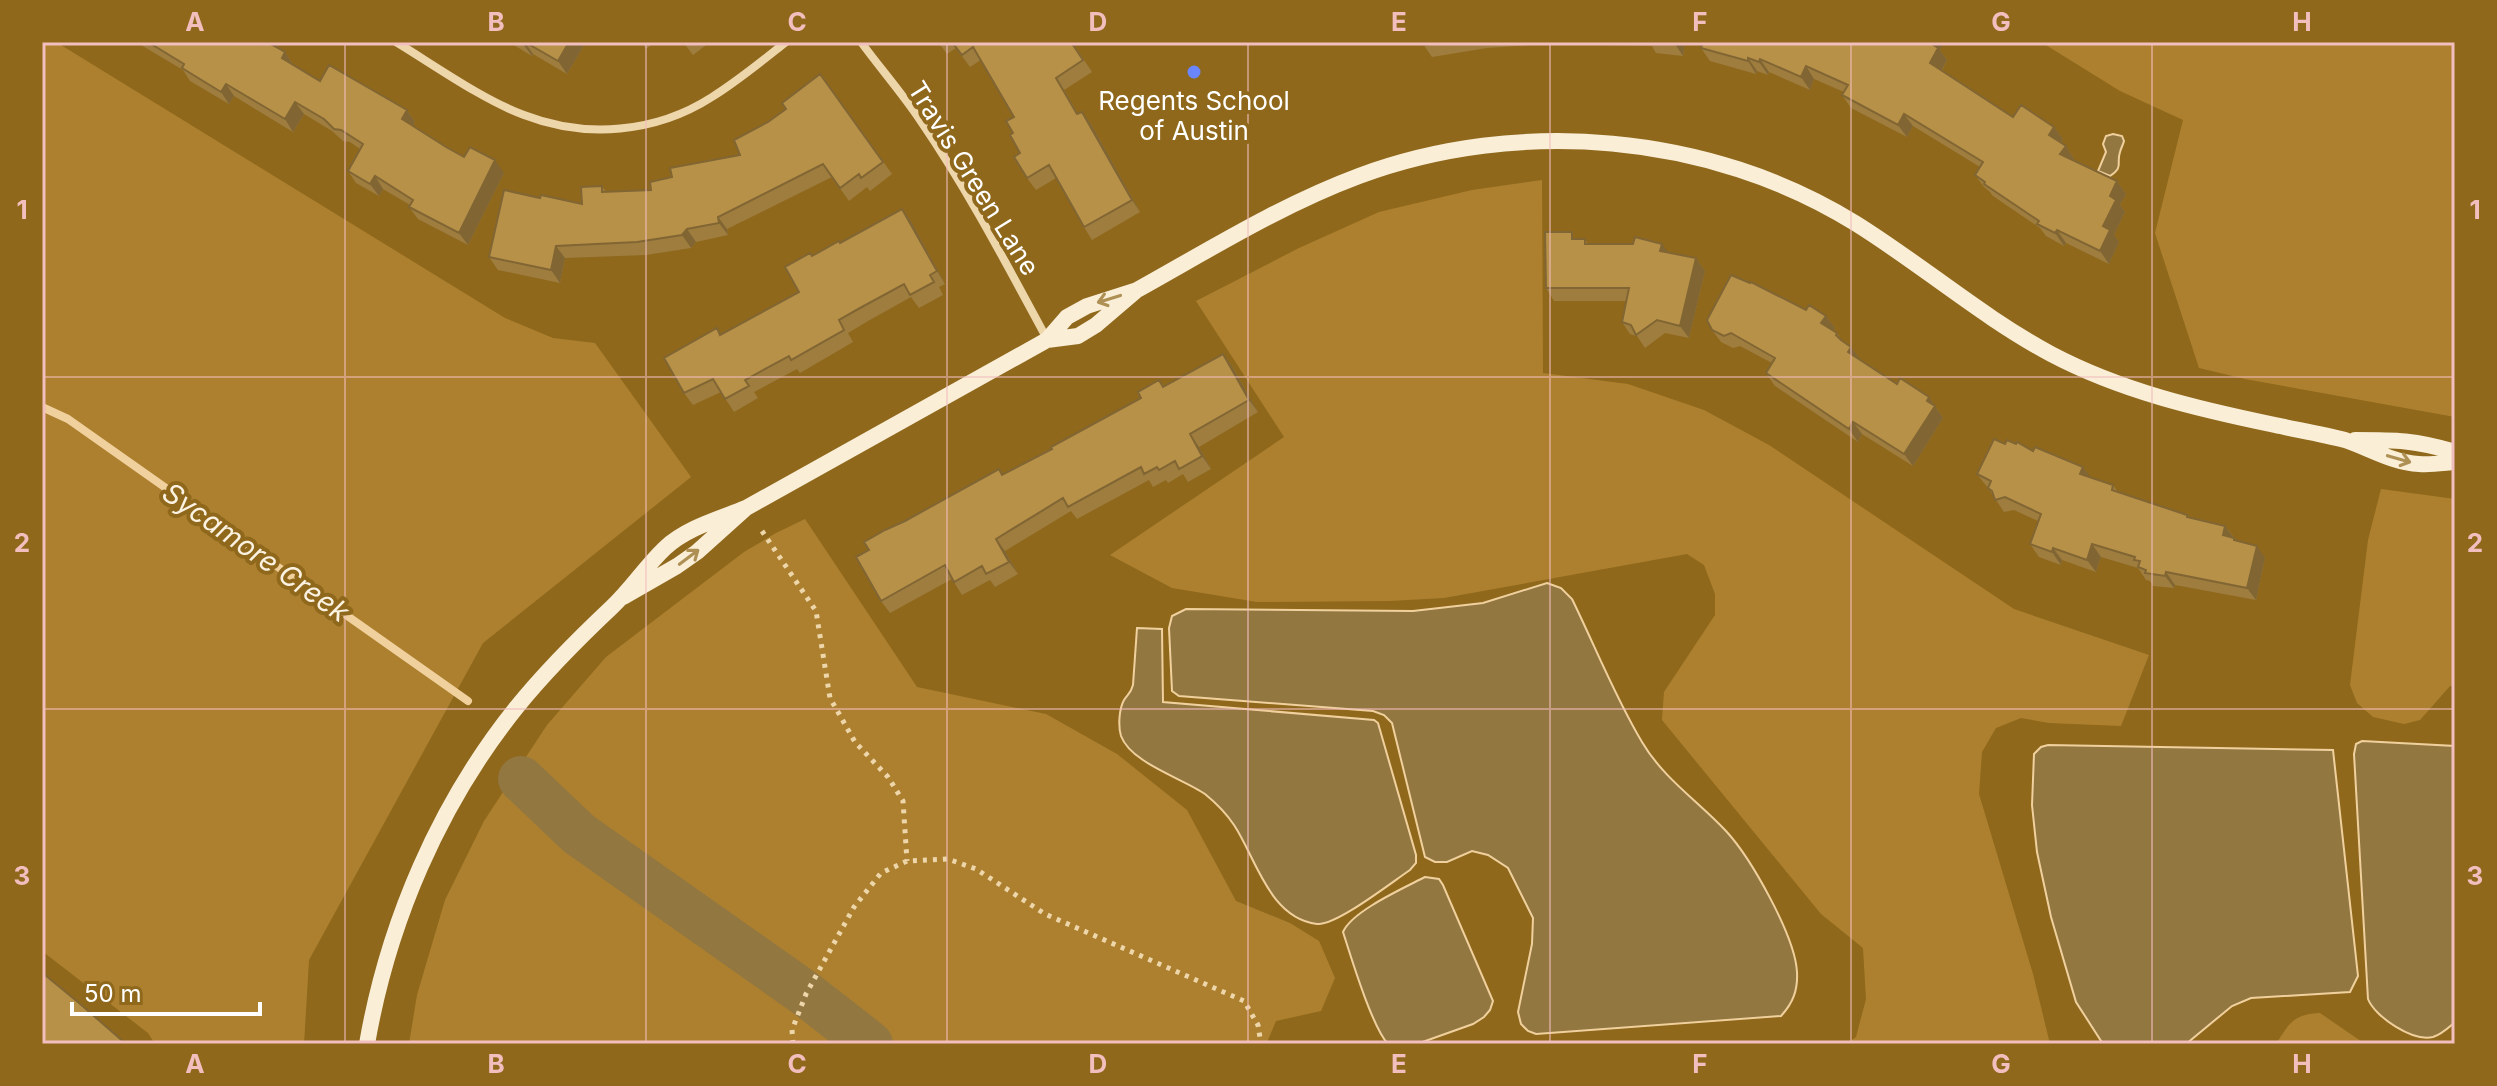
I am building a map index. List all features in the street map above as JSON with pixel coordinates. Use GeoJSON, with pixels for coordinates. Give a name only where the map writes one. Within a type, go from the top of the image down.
{"type":"FeatureCollection","features":[{"type":"Feature","properties":{"kind":"street"},"geometry":{"type":"LineString","coordinates":[[396,42],[522,115],[559,127],[599,130],[632,128],[687,111],[720,92],[786,42]]}},
{"type":"Feature","properties":{"kind":"street","name":"Travis Green Lane"},"geometry":{"type":"LineString","coordinates":[[861,42],[919,119],[953,172],[1047,340]]}},
{"type":"Feature","properties":{"kind":"street"},"geometry":{"type":"LineString","coordinates":[[367,1044],[380,982],[401,913],[429,850],[461,790],[488,745],[547,671],[623,597],[697,552],[746,508],[1047,340],[1078,336],[1137,290],[1285,208],[1359,176],[1404,161],[1442,152],[1522,142],[1613,144],[1696,158],[1773,182],[1816,202],[1864,229],[2015,333],[2089,373],[2174,402],[2345,440],[2399,461],[2419,464],[2455,462]]}},
{"type":"Feature","properties":{"kind":"street"},"geometry":{"type":"LineString","coordinates":[[2345,440],[2404,439],[2455,452]]}},
{"type":"Feature","properties":{"kind":"path"},"geometry":{"type":"LineString","coordinates":[[762,531],[816,611],[830,698],[855,742],[888,777],[903,801],[907,861]]}},
{"type":"Feature","properties":{"kind":"path"},"geometry":{"type":"LineString","coordinates":[[793,1044],[792,1030],[806,994],[854,907],[881,873],[907,861],[948,859],[976,869],[1045,914],[1244,1001],[1258,1025],[1261,1044]]}},
{"type":"Feature","properties":{"kind":"shaded area"},"geometry":{"type":"Polygon","coordinates":[[[42,42],[56,42],[505,318],[553,338],[595,343],[691,477],[483,643],[309,960],[304,1044],[155,1044],[148,1033],[42,951],[42,42]]]}},
{"type":"Feature","properties":{"kind":"shaded area"},"geometry":{"type":"Polygon","coordinates":[[[2041,42],[2455,42],[2455,417],[2199,368],[2155,233],[2183,120],[2120,91],[2041,42]]]}},
{"type":"Feature","properties":{"kind":"shaded area"},"geometry":{"type":"Polygon","coordinates":[[[2106,136],[2122,136],[2124,141],[2118,168],[2110,176],[2098,171],[2106,152],[2103,144],[2106,136]]]}},
{"type":"Feature","properties":{"kind":"shaded area"},"geometry":{"type":"Polygon","coordinates":[[[1542,180],[1543,373],[1628,384],[1704,410],[1769,445],[2014,609],[2149,655],[2121,726],[2049,723],[2021,718],[1996,728],[1982,752],[1979,794],[2033,974],[2050,1044],[1846,1044],[1856,1037],[1866,999],[1863,948],[1821,914],[1662,720],[1664,692],[1715,615],[1715,594],[1704,565],[1687,554],[1444,598],[1257,602],[1172,588],[1110,555],[1284,437],[1196,301],[1299,248],[1379,212],[1472,190],[1542,180]]]}},
{"type":"Feature","properties":{"kind":"shaded area"},"geometry":{"type":"Polygon","coordinates":[[[2381,489],[2455,499],[2455,686],[2450,686],[2420,720],[2404,724],[2373,717],[2357,703],[2350,685],[2368,540],[2381,489]]]}},
{"type":"Feature","properties":{"kind":"shaded area"},"geometry":{"type":"Polygon","coordinates":[[[805,519],[917,687],[1046,714],[1117,754],[1187,810],[1236,901],[1290,923],[1319,941],[1335,978],[1321,1011],[1276,1021],[1269,1044],[409,1044],[417,995],[445,900],[484,821],[547,725],[606,657],[744,552],[805,519]]]}},
{"type":"Feature","properties":{"kind":"shaded area"},"geometry":{"type":"Polygon","coordinates":[[[1547,583],[1561,588],[1572,599],[1623,707],[1651,755],[1736,843],[1770,898],[1789,939],[1797,972],[1794,996],[1781,1016],[1536,1034],[1528,1031],[1521,1024],[1518,1012],[1532,944],[1533,918],[1508,868],[1488,855],[1472,851],[1447,862],[1435,862],[1425,857],[1392,723],[1384,715],[1373,711],[1179,696],[1172,691],[1169,628],[1172,616],[1186,609],[1413,611],[1483,603],[1547,583]]]}},
{"type":"Feature","properties":{"kind":"shaded area"},"geometry":{"type":"Polygon","coordinates":[[[1137,628],[1162,629],[1163,702],[1374,720],[1378,723],[1416,855],[1416,863],[1410,870],[1350,911],[1326,923],[1317,924],[1287,911],[1266,885],[1242,838],[1221,808],[1205,794],[1146,762],[1127,746],[1121,736],[1121,708],[1133,685],[1137,628]]]}},
{"type":"Feature","properties":{"kind":"shaded area"},"geometry":{"type":"Polygon","coordinates":[[[2362,741],[2455,746],[2455,1022],[2433,1037],[2415,1036],[2396,1027],[2378,1013],[2368,999],[2354,754],[2356,744],[2362,741]]]}},
{"type":"Feature","properties":{"kind":"shaded area"},"geometry":{"type":"Polygon","coordinates":[[[2048,745],[2333,750],[2358,976],[2350,992],[2251,998],[2232,1006],[2186,1044],[2103,1044],[2076,1002],[2051,917],[2037,852],[2032,805],[2034,754],[2048,745]]]}},
{"type":"Feature","properties":{"kind":"shaded area"},"geometry":{"type":"Polygon","coordinates":[[[1425,877],[1439,879],[1443,885],[1493,1001],[1484,1017],[1473,1024],[1417,1044],[1388,1044],[1369,1008],[1343,932],[1367,908],[1425,877]]]}},
{"type":"Feature","properties":{"kind":"shaded area"},"geometry":{"type":"Polygon","coordinates":[[[2320,1013],[2365,1044],[2276,1044],[2293,1021],[2304,1015],[2320,1013]]]}},
{"type":"Feature","properties":{"kind":"building"},"geometry":{"type":"Polygon","coordinates":[[[148,42],[267,42],[285,52],[282,58],[320,81],[329,65],[407,110],[402,119],[464,157],[470,147],[495,160],[459,233],[409,207],[413,200],[375,176],[370,184],[348,171],[363,144],[334,129],[324,119],[295,102],[285,119],[226,84],[221,92],[148,42]]]}},
{"type":"Feature","properties":{"kind":"building"},"geometry":{"type":"Polygon","coordinates":[[[525,42],[569,42],[558,61],[525,42]]]}},
{"type":"Feature","properties":{"kind":"building"},"geometry":{"type":"Polygon","coordinates":[[[952,42],[1071,42],[1083,60],[1056,78],[1077,114],[1082,112],[1132,200],[1084,227],[1049,165],[1027,178],[1014,157],[1020,153],[1006,121],[1014,117],[973,47],[962,55],[952,42]]]}},
{"type":"Feature","properties":{"kind":"building"},"geometry":{"type":"Polygon","coordinates":[[[1703,42],[1929,42],[1938,48],[1930,63],[2013,117],[2021,105],[2054,127],[2049,135],[2066,146],[2060,154],[2117,181],[2110,196],[2116,200],[2103,226],[2110,230],[2100,251],[2037,224],[2039,221],[1975,175],[1983,162],[1904,114],[1898,125],[1842,95],[1848,85],[1806,66],[1801,77],[1760,59],[1759,62],[1748,58],[1748,61],[1701,48],[1703,42]]]}},
{"type":"Feature","properties":{"kind":"building"},"geometry":{"type":"Polygon","coordinates":[[[820,74],[883,162],[861,178],[859,174],[840,188],[823,164],[718,217],[719,223],[687,229],[682,235],[637,242],[556,246],[551,270],[489,257],[504,190],[582,204],[581,187],[602,186],[602,192],[651,190],[650,182],[672,177],[670,168],[740,155],[734,140],[786,109],[782,103],[820,74]]]}},
{"type":"Feature","properties":{"kind":"building"},"geometry":{"type":"Polygon","coordinates":[[[902,209],[937,271],[930,275],[934,282],[910,295],[904,284],[860,308],[839,320],[844,330],[791,360],[789,356],[745,380],[749,386],[725,399],[713,379],[684,393],[664,358],[717,328],[720,335],[799,292],[785,267],[810,253],[812,256],[840,243],[902,209]]]}},
{"type":"Feature","properties":{"kind":"building"},"geometry":{"type":"Polygon","coordinates":[[[1545,232],[1572,232],[1572,239],[1585,239],[1585,244],[1633,244],[1635,237],[1662,244],[1660,251],[1696,258],[1680,326],[1657,320],[1636,335],[1631,325],[1622,322],[1629,288],[1546,288],[1545,232]]]}},
{"type":"Feature","properties":{"kind":"building"},"geometry":{"type":"Polygon","coordinates":[[[1731,275],[1806,310],[1809,305],[1826,316],[1821,323],[1851,347],[1848,352],[1897,384],[1900,378],[1929,397],[1927,401],[1935,406],[1904,454],[1853,422],[1849,429],[1766,373],[1775,358],[1731,333],[1724,336],[1712,330],[1707,320],[1731,275]]]}},
{"type":"Feature","properties":{"kind":"building"},"geometry":{"type":"Polygon","coordinates":[[[1223,354],[1249,400],[1190,434],[1202,456],[1179,469],[1175,461],[1144,474],[1141,467],[1068,507],[1063,498],[996,539],[1009,562],[986,574],[982,566],[954,582],[945,565],[881,601],[856,557],[869,550],[864,542],[999,469],[1002,475],[1052,449],[1141,398],[1138,392],[1159,380],[1163,387],[1223,354]]]}},
{"type":"Feature","properties":{"kind":"building"},"geometry":{"type":"Polygon","coordinates":[[[1994,439],[2005,444],[2007,440],[2017,442],[2033,451],[2035,447],[2083,467],[2080,474],[2113,485],[2112,490],[2187,517],[2225,526],[2223,535],[2257,546],[2247,588],[2166,572],[2165,576],[2145,573],[2146,570],[2138,567],[2140,561],[2134,560],[2135,557],[2092,544],[2087,560],[2030,544],[2041,514],[2005,497],[1995,500],[1988,488],[1991,481],[1977,474],[1994,439]]]}},
{"type":"Feature","properties":{"kind":"building"},"geometry":{"type":"Polygon","coordinates":[[[45,975],[126,1044],[42,1044],[42,976],[45,975]]]}},
{"type":"Feature","properties":{"kind":"waterway","name":"Sycamore Creek"},"geometry":{"type":"LineString","coordinates":[[42,407],[68,419],[468,701]]}},
{"type":"Feature","properties":{"kind":"waterway","name":"Sycamore Creek"},"geometry":{"type":"LineString","coordinates":[[521,779],[579,834],[806,994],[870,1044]]}},
{"type":"Feature","properties":{"kind":"place","name":"Regents School of Austin"},"geometry":{"type":"Point","coordinates":[1194,72]}}]}
